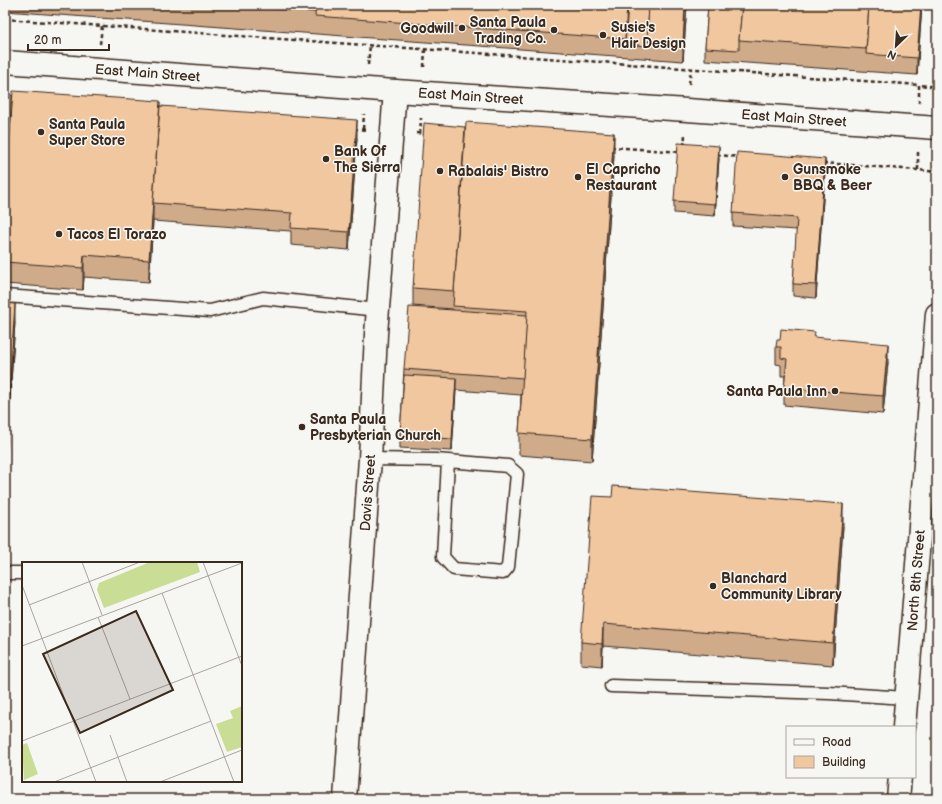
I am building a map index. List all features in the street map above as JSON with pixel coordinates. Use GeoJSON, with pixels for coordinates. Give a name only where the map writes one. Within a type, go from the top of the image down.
{"type":"FeatureCollection","features":[{"type":"Feature","properties":{"kind":"street","name":"East Main Street"},"geometry":{"type":"LineString","coordinates":[[5,62],[395,91],[937,128]]}},
{"type":"Feature","properties":{"kind":"street","name":"Davis Street"},"geometry":{"type":"LineString","coordinates":[[345,799],[370,459],[378,310],[395,91]]}},
{"type":"Feature","properties":{"kind":"street","name":"North 8th Street"},"geometry":{"type":"LineString","coordinates":[[904,726],[937,314]]}},
{"type":"Feature","properties":{"kind":"street"},"geometry":{"type":"LineString","coordinates":[[898,799],[900,778]]}},
{"type":"Feature","properties":{"kind":"lane"},"geometry":{"type":"LineString","coordinates":[[5,296],[210,311],[263,298],[378,310]]}},
{"type":"Feature","properties":{"kind":"lane"},"geometry":{"type":"LineString","coordinates":[[370,459],[436,460],[508,466],[517,474],[508,567],[503,573],[454,568],[442,557],[448,462]]}},
{"type":"Feature","properties":{"kind":"lane"},"geometry":{"type":"LineString","coordinates":[[5,573],[22,573]]}},
{"type":"Feature","properties":{"kind":"lane"},"geometry":{"type":"LineString","coordinates":[[611,686],[829,693],[906,698]]}},
{"type":"Feature","properties":{"kind":"path"},"geometry":{"type":"LineString","coordinates":[[5,19],[919,85]]}},
{"type":"Feature","properties":{"kind":"path"},"geometry":{"type":"LineString","coordinates":[[347,128],[428,134]]}},
{"type":"Feature","properties":{"kind":"path"},"geometry":{"type":"LineString","coordinates":[[606,147],[684,153]]}},
{"type":"Feature","properties":{"kind":"path"},"geometry":{"type":"LineString","coordinates":[[715,155],[746,157]]}},
{"type":"Feature","properties":{"kind":"path"},"geometry":{"type":"LineString","coordinates":[[816,162],[918,170]]}},
{"type":"Feature","properties":{"kind":"building"},"geometry":{"type":"Polygon","coordinates":[[[223,5],[315,5],[315,12],[223,5]]]}},
{"type":"Feature","properties":{"kind":"building"},"geometry":{"type":"Polygon","coordinates":[[[316,5],[627,5],[625,39],[315,16],[316,5]]]}},
{"type":"Feature","properties":{"kind":"building"},"geometry":{"type":"Polygon","coordinates":[[[628,5],[649,5],[647,46],[625,44],[628,5]]]}},
{"type":"Feature","properties":{"kind":"building"},"geometry":{"type":"Polygon","coordinates":[[[649,5],[685,5],[683,43],[647,41],[649,5]]]}},
{"type":"Feature","properties":{"kind":"building"},"geometry":{"type":"Polygon","coordinates":[[[708,5],[742,5],[739,50],[705,48],[708,5]]]}},
{"type":"Feature","properties":{"kind":"building"},"geometry":{"type":"Polygon","coordinates":[[[742,5],[869,5],[866,49],[739,40],[742,5]]]}},
{"type":"Feature","properties":{"kind":"building"},"geometry":{"type":"Polygon","coordinates":[[[869,5],[921,5],[917,58],[866,54],[869,5]]]}},
{"type":"Feature","properties":{"kind":"building"},"geometry":{"type":"Polygon","coordinates":[[[13,91],[160,101],[149,260],[84,255],[83,268],[5,262],[5,203],[13,91]]]}},
{"type":"Feature","properties":{"kind":"building"},"geometry":{"type":"Polygon","coordinates":[[[5,95],[12,95],[5,203],[5,95]]]}},
{"type":"Feature","properties":{"kind":"building"},"geometry":{"type":"Polygon","coordinates":[[[160,106],[357,120],[349,232],[291,228],[292,213],[153,203],[160,106]]]}},
{"type":"Feature","properties":{"kind":"building"},"geometry":{"type":"Polygon","coordinates":[[[466,122],[614,133],[592,439],[519,433],[527,311],[453,306],[466,122]]]}},
{"type":"Feature","properties":{"kind":"building"},"geometry":{"type":"Polygon","coordinates":[[[424,123],[465,127],[454,291],[413,288],[424,123]]]}},
{"type":"Feature","properties":{"kind":"building"},"geometry":{"type":"Polygon","coordinates":[[[678,143],[719,146],[715,204],[674,201],[678,143]]]}},
{"type":"Feature","properties":{"kind":"building"},"geometry":{"type":"Polygon","coordinates":[[[737,152],[825,159],[816,285],[793,284],[797,218],[733,213],[737,152]]]}},
{"type":"Feature","properties":{"kind":"building"},"geometry":{"type":"Polygon","coordinates":[[[5,303],[15,304],[6,439],[5,439],[5,303]]]}},
{"type":"Feature","properties":{"kind":"building"},"geometry":{"type":"Polygon","coordinates":[[[409,307],[527,315],[523,378],[404,369],[409,307]]]}},
{"type":"Feature","properties":{"kind":"building","name":"Santa Paula Inn"},"geometry":{"type":"Polygon","coordinates":[[[781,329],[815,332],[814,337],[888,344],[883,396],[784,388],[787,359],[781,358],[781,347],[776,347],[777,340],[780,340],[781,329]]]}},
{"type":"Feature","properties":{"kind":"building"},"geometry":{"type":"Polygon","coordinates":[[[404,375],[456,378],[452,439],[400,435],[404,375]]]}},
{"type":"Feature","properties":{"kind":"building","name":"Blanchard Community Library"},"geometry":{"type":"Polygon","coordinates":[[[613,486],[843,504],[833,643],[603,624],[602,644],[581,642],[592,496],[612,497],[613,486]]]}},
{"type":"Feature","properties":{"kind":"place","name":"Goodwill"},"geometry":{"type":"Point","coordinates":[462,28]}},
{"type":"Feature","properties":{"kind":"place","name":"Santa Paula Trading Co."},"geometry":{"type":"Point","coordinates":[554,30]}},
{"type":"Feature","properties":{"kind":"place","name":"Susie's Hair Design"},"geometry":{"type":"Point","coordinates":[603,35]}},
{"type":"Feature","properties":{"kind":"place","name":"Santa Paula Super Store"},"geometry":{"type":"Point","coordinates":[41,132]}},
{"type":"Feature","properties":{"kind":"place","name":"Bank Of The Sierra"},"geometry":{"type":"Point","coordinates":[326,159]}},
{"type":"Feature","properties":{"kind":"place","name":"Rabalais' Bistro"},"geometry":{"type":"Point","coordinates":[440,171]}},
{"type":"Feature","properties":{"kind":"place","name":"El Capricho Restaurant"},"geometry":{"type":"Point","coordinates":[578,177]}},
{"type":"Feature","properties":{"kind":"place","name":"Gunsmoke BBQ & Beer"},"geometry":{"type":"Point","coordinates":[785,177]}},
{"type":"Feature","properties":{"kind":"place","name":"Tacos El Torazo"},"geometry":{"type":"Point","coordinates":[59,234]}},
{"type":"Feature","properties":{"kind":"place","name":"Santa Paula Inn"},"geometry":{"type":"Point","coordinates":[835,391]}},
{"type":"Feature","properties":{"kind":"place","name":"Santa Paula Presbyterian Church"},"geometry":{"type":"Point","coordinates":[302,427]}},
{"type":"Feature","properties":{"kind":"place","name":"Blanchard Community Library"},"geometry":{"type":"Point","coordinates":[713,586]}}]}
